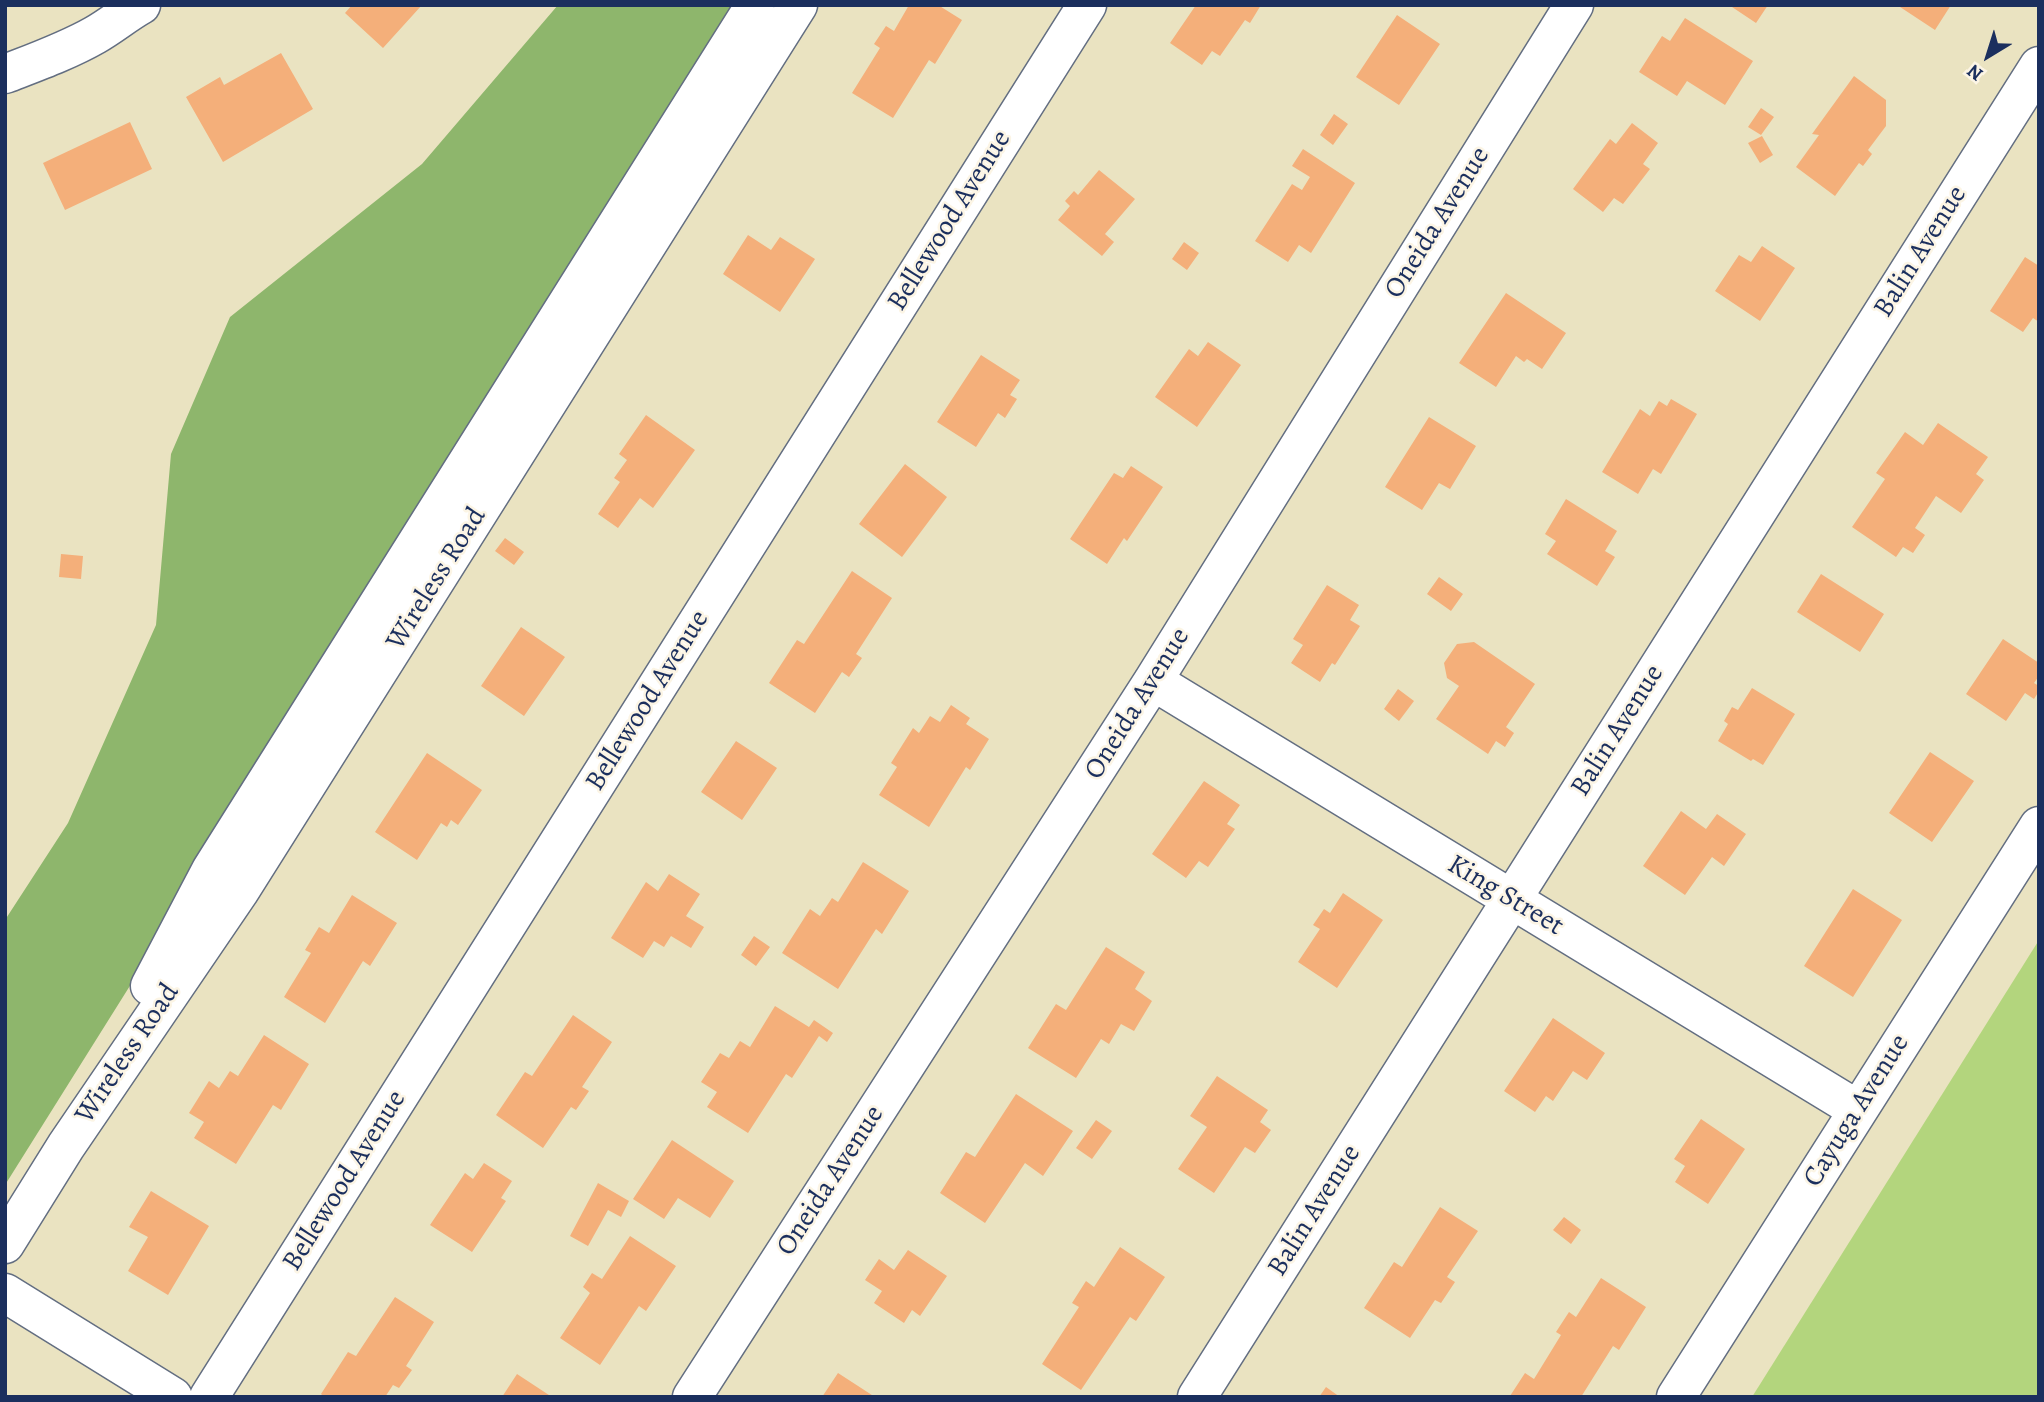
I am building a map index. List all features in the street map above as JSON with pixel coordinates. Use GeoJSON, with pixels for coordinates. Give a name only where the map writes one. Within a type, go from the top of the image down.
{"type":"FeatureCollection","features":[{"type":"Feature","properties":{"kind":"street"},"geometry":{"type":"LineString","coordinates":[[5,74],[98,34],[141,5]]}},
{"type":"Feature","properties":{"kind":"street","name":"Wireless Road"},"geometry":{"type":"LineString","coordinates":[[65,1146],[211,870],[755,5]]}},
{"type":"Feature","properties":{"kind":"street","name":"Wireless Road"},"geometry":{"type":"LineString","coordinates":[[5,1244],[65,1146],[239,892],[798,5]]}},
{"type":"Feature","properties":{"kind":"street","name":"Bellewood Avenue"},"geometry":{"type":"LineString","coordinates":[[209,1397],[1087,5]]}},
{"type":"Feature","properties":{"kind":"street","name":"Oneida Avenue"},"geometry":{"type":"LineString","coordinates":[[692,1397],[1153,681],[1574,5]]}},
{"type":"Feature","properties":{"kind":"street","name":"Balin Avenue"},"geometry":{"type":"LineString","coordinates":[[1197,1397],[2039,66]]}},
{"type":"Feature","properties":{"kind":"street","name":"King Street"},"geometry":{"type":"LineString","coordinates":[[1153,681],[1858,1110]]}},
{"type":"Feature","properties":{"kind":"street","name":"Cayuga Avenue"},"geometry":{"type":"LineString","coordinates":[[1676,1397],[2039,826]]}},
{"type":"Feature","properties":{"kind":"street"},"geometry":{"type":"LineString","coordinates":[[5,1293],[173,1397]]}},
{"type":"Feature","properties":{"kind":"green space"},"geometry":{"type":"Polygon","coordinates":[[[558,5],[745,5],[5,1185],[5,920],[68,823],[156,625],[171,454],[230,317],[422,164],[558,5]]]}},
{"type":"Feature","properties":{"kind":"green space"},"geometry":{"type":"Polygon","coordinates":[[[2039,940],[2039,1397],[1752,1397],[2039,940]]]}},
{"type":"Feature","properties":{"kind":"building"},"geometry":{"type":"Polygon","coordinates":[[[352,5],[422,5],[383,48],[345,13],[352,5]]]}},
{"type":"Feature","properties":{"kind":"building"},"geometry":{"type":"Polygon","coordinates":[[[909,5],[938,5],[962,20],[935,64],[929,60],[893,118],[852,93],[880,48],[874,44],[886,26],[894,31],[909,5]]]}},
{"type":"Feature","properties":{"kind":"building"},"geometry":{"type":"Polygon","coordinates":[[[1196,5],[1261,5],[1250,23],[1245,20],[1220,56],[1212,51],[1202,65],[1170,43],[1196,5]]]}},
{"type":"Feature","properties":{"kind":"building"},"geometry":{"type":"Polygon","coordinates":[[[1729,5],[1768,5],[1756,23],[1729,5]]]}},
{"type":"Feature","properties":{"kind":"building"},"geometry":{"type":"Polygon","coordinates":[[[1897,5],[1951,5],[1935,30],[1897,5]]]}},
{"type":"Feature","properties":{"kind":"building"},"geometry":{"type":"Polygon","coordinates":[[[1397,15],[1440,44],[1399,105],[1356,77],[1397,15]]]}},
{"type":"Feature","properties":{"kind":"building"},"geometry":{"type":"Polygon","coordinates":[[[1685,18],[1753,61],[1725,105],[1687,81],[1677,96],[1639,72],[1662,36],[1670,41],[1685,18]]]}},
{"type":"Feature","properties":{"kind":"building"},"geometry":{"type":"Polygon","coordinates":[[[281,53],[313,109],[223,162],[186,97],[220,77],[224,85],[281,53]]]}},
{"type":"Feature","properties":{"kind":"building"},"geometry":{"type":"Polygon","coordinates":[[[1854,76],[1886,100],[1886,126],[1868,150],[1872,154],[1863,166],[1859,163],[1835,196],[1796,167],[1819,135],[1812,134],[1854,76]]]}},
{"type":"Feature","properties":{"kind":"building"},"geometry":{"type":"Polygon","coordinates":[[[1761,108],[1774,117],[1761,135],[1748,127],[1761,108]]]}},
{"type":"Feature","properties":{"kind":"building"},"geometry":{"type":"Polygon","coordinates":[[[1334,114],[1348,124],[1333,145],[1320,135],[1334,114]]]}},
{"type":"Feature","properties":{"kind":"building"},"geometry":{"type":"Polygon","coordinates":[[[130,122],[152,169],[65,210],[43,163],[130,122]]]}},
{"type":"Feature","properties":{"kind":"building"},"geometry":{"type":"Polygon","coordinates":[[[1632,123],[1658,143],[1643,164],[1650,169],[1623,204],[1614,198],[1603,212],[1573,189],[1610,139],[1616,144],[1632,123]]]}},
{"type":"Feature","properties":{"kind":"building"},"geometry":{"type":"Polygon","coordinates":[[[1762,136],[1773,155],[1760,163],[1748,143],[1762,136]]]}},
{"type":"Feature","properties":{"kind":"building"},"geometry":{"type":"Polygon","coordinates":[[[1303,149],[1355,183],[1311,253],[1299,245],[1288,262],[1255,241],[1292,184],[1302,190],[1310,177],[1292,166],[1303,149]]]}},
{"type":"Feature","properties":{"kind":"building"},"geometry":{"type":"Polygon","coordinates":[[[1099,170],[1135,199],[1105,234],[1114,242],[1102,256],[1058,220],[1070,206],[1065,201],[1074,191],[1078,195],[1099,170]]]}},
{"type":"Feature","properties":{"kind":"building"},"geometry":{"type":"Polygon","coordinates":[[[748,235],[771,250],[780,237],[815,259],[780,312],[723,274],[748,235]]]}},
{"type":"Feature","properties":{"kind":"building"},"geometry":{"type":"Polygon","coordinates":[[[1184,242],[1199,253],[1187,270],[1172,259],[1184,242]]]}},
{"type":"Feature","properties":{"kind":"building"},"geometry":{"type":"Polygon","coordinates":[[[1762,246],[1795,268],[1760,321],[1715,291],[1739,255],[1751,262],[1762,246]]]}},
{"type":"Feature","properties":{"kind":"building"},"geometry":{"type":"Polygon","coordinates":[[[2025,257],[2039,266],[2039,322],[2033,318],[2023,332],[1990,311],[2025,257]]]}},
{"type":"Feature","properties":{"kind":"building"},"geometry":{"type":"Polygon","coordinates":[[[1506,293],[1566,333],[1542,369],[1527,359],[1524,362],[1516,356],[1496,387],[1459,363],[1506,293]]]}},
{"type":"Feature","properties":{"kind":"building"},"geometry":{"type":"Polygon","coordinates":[[[1208,342],[1241,365],[1197,427],[1155,397],[1189,349],[1198,356],[1208,342]]]}},
{"type":"Feature","properties":{"kind":"building"},"geometry":{"type":"Polygon","coordinates":[[[981,355],[1020,380],[1010,395],[1017,399],[1005,418],[998,413],[976,447],[937,422],[981,355]]]}},
{"type":"Feature","properties":{"kind":"building"},"geometry":{"type":"Polygon","coordinates":[[[1671,399],[1697,414],[1661,474],[1653,469],[1638,494],[1602,472],[1640,409],[1650,416],[1659,401],[1667,406],[1671,399]]]}},
{"type":"Feature","properties":{"kind":"building"},"geometry":{"type":"Polygon","coordinates":[[[646,415],[695,450],[653,508],[640,498],[618,528],[598,514],[620,482],[614,478],[627,460],[619,454],[646,415]]]}},
{"type":"Feature","properties":{"kind":"building"},"geometry":{"type":"Polygon","coordinates":[[[1429,417],[1476,446],[1450,489],[1439,483],[1422,510],[1385,487],[1429,417]]]}},
{"type":"Feature","properties":{"kind":"building"},"geometry":{"type":"Polygon","coordinates":[[[1938,423],[1988,457],[1976,474],[1984,480],[1961,513],[1936,496],[1915,528],[1925,535],[1913,553],[1903,547],[1896,557],[1852,527],[1885,479],[1876,473],[1905,432],[1923,445],[1938,423]]]}},
{"type":"Feature","properties":{"kind":"building"},"geometry":{"type":"Polygon","coordinates":[[[905,464],[947,497],[902,557],[859,524],[905,464]]]}},
{"type":"Feature","properties":{"kind":"building"},"geometry":{"type":"Polygon","coordinates":[[[1131,466],[1163,487],[1127,541],[1124,538],[1107,564],[1070,539],[1114,473],[1123,478],[1131,466]]]}},
{"type":"Feature","properties":{"kind":"building"},"geometry":{"type":"Polygon","coordinates":[[[1566,499],[1617,531],[1605,551],[1615,557],[1597,586],[1547,554],[1556,541],[1545,534],[1566,499]]]}},
{"type":"Feature","properties":{"kind":"building"},"geometry":{"type":"Polygon","coordinates":[[[505,538],[524,552],[514,565],[495,551],[505,538]]]}},
{"type":"Feature","properties":{"kind":"building"},"geometry":{"type":"Polygon","coordinates":[[[61,554],[83,556],[81,579],[59,577],[61,554]]]}},
{"type":"Feature","properties":{"kind":"building"},"geometry":{"type":"Polygon","coordinates":[[[852,571],[892,598],[856,654],[862,658],[849,677],[842,672],[815,713],[769,683],[797,640],[804,644],[852,571]]]}},
{"type":"Feature","properties":{"kind":"building"},"geometry":{"type":"Polygon","coordinates":[[[1821,574],[1884,614],[1860,652],[1797,612],[1821,574]]]}},
{"type":"Feature","properties":{"kind":"building"},"geometry":{"type":"Polygon","coordinates":[[[1439,577],[1463,594],[1451,611],[1427,594],[1439,577]]]}},
{"type":"Feature","properties":{"kind":"building"},"geometry":{"type":"Polygon","coordinates":[[[1327,585],[1359,605],[1350,620],[1360,626],[1335,665],[1332,663],[1320,682],[1291,663],[1303,645],[1293,639],[1327,585]]]}},
{"type":"Feature","properties":{"kind":"building"},"geometry":{"type":"Polygon","coordinates":[[[521,627],[565,657],[524,716],[481,686],[521,627]]]}},
{"type":"Feature","properties":{"kind":"building"},"geometry":{"type":"Polygon","coordinates":[[[2003,639],[2039,663],[2039,676],[2034,683],[2039,686],[2039,691],[2034,699],[2025,693],[2006,721],[1966,694],[2003,639]]]}},
{"type":"Feature","properties":{"kind":"building"},"geometry":{"type":"Polygon","coordinates":[[[1474,642],[1535,684],[1506,727],[1514,733],[1505,747],[1496,741],[1488,754],[1436,719],[1459,686],[1447,678],[1444,663],[1457,644],[1474,642]]]}},
{"type":"Feature","properties":{"kind":"building"},"geometry":{"type":"Polygon","coordinates":[[[1752,688],[1795,714],[1763,765],[1753,759],[1751,761],[1718,741],[1728,724],[1724,721],[1732,707],[1738,710],[1752,688]]]}},
{"type":"Feature","properties":{"kind":"building"},"geometry":{"type":"Polygon","coordinates":[[[1398,689],[1414,701],[1399,721],[1384,709],[1398,689]]]}},
{"type":"Feature","properties":{"kind":"building"},"geometry":{"type":"Polygon","coordinates":[[[951,705],[970,718],[966,724],[989,739],[970,770],[966,767],[929,827],[879,795],[897,767],[891,763],[913,728],[919,733],[930,716],[940,722],[951,705]]]}},
{"type":"Feature","properties":{"kind":"building"},"geometry":{"type":"Polygon","coordinates":[[[736,741],[777,768],[742,820],[701,792],[736,741]]]}},
{"type":"Feature","properties":{"kind":"building"},"geometry":{"type":"Polygon","coordinates":[[[1930,752],[1974,781],[1932,842],[1889,813],[1930,752]]]}},
{"type":"Feature","properties":{"kind":"building"},"geometry":{"type":"Polygon","coordinates":[[[427,753],[482,790],[458,825],[451,820],[447,827],[441,823],[417,860],[375,832],[427,753]]]}},
{"type":"Feature","properties":{"kind":"building"},"geometry":{"type":"Polygon","coordinates":[[[1204,781],[1240,805],[1227,824],[1235,829],[1208,867],[1199,861],[1186,878],[1152,854],[1204,781]]]}},
{"type":"Feature","properties":{"kind":"building"},"geometry":{"type":"Polygon","coordinates":[[[1681,811],[1706,829],[1717,814],[1746,834],[1724,866],[1712,857],[1685,895],[1643,866],[1681,811]]]}},
{"type":"Feature","properties":{"kind":"building"},"geometry":{"type":"Polygon","coordinates":[[[863,862],[909,891],[882,934],[876,929],[838,989],[782,953],[810,909],[820,916],[832,898],[838,902],[863,862]]]}},
{"type":"Feature","properties":{"kind":"building"},"geometry":{"type":"Polygon","coordinates":[[[669,874],[700,894],[686,916],[704,927],[691,948],[671,936],[664,947],[654,941],[643,958],[611,938],[646,882],[658,891],[669,874]]]}},
{"type":"Feature","properties":{"kind":"building"},"geometry":{"type":"Polygon","coordinates":[[[1853,889],[1902,920],[1853,997],[1804,966],[1853,889]]]}},
{"type":"Feature","properties":{"kind":"building"},"geometry":{"type":"Polygon","coordinates":[[[1343,893],[1383,920],[1337,988],[1298,962],[1320,929],[1313,925],[1324,909],[1330,913],[1343,893]]]}},
{"type":"Feature","properties":{"kind":"building"},"geometry":{"type":"Polygon","coordinates":[[[352,895],[397,923],[370,966],[363,961],[325,1023],[284,997],[311,953],[305,950],[319,927],[329,933],[352,895]]]}},
{"type":"Feature","properties":{"kind":"building"},"geometry":{"type":"Polygon","coordinates":[[[754,936],[770,947],[756,966],[741,955],[754,936]]]}},
{"type":"Feature","properties":{"kind":"building"},"geometry":{"type":"Polygon","coordinates":[[[1106,947],[1145,972],[1135,989],[1152,1001],[1134,1031],[1121,1024],[1109,1044],[1101,1039],[1076,1078],[1028,1048],[1056,1004],[1066,1010],[1106,947]]]}},
{"type":"Feature","properties":{"kind":"building"},"geometry":{"type":"Polygon","coordinates":[[[775,1006],[809,1027],[814,1020],[833,1033],[827,1042],[819,1036],[792,1078],[786,1074],[748,1133],[707,1107],[717,1092],[701,1082],[720,1053],[729,1058],[740,1041],[750,1047],[775,1006]]]}},
{"type":"Feature","properties":{"kind":"building"},"geometry":{"type":"Polygon","coordinates":[[[573,1015],[612,1042],[582,1087],[589,1091],[576,1110],[571,1107],[543,1148],[496,1115],[525,1072],[532,1076],[573,1015]]]}},
{"type":"Feature","properties":{"kind":"building"},"geometry":{"type":"Polygon","coordinates":[[[1553,1018],[1605,1053],[1587,1080],[1573,1071],[1553,1101],[1546,1096],[1535,1112],[1504,1091],[1553,1018]]]}},
{"type":"Feature","properties":{"kind":"building"},"geometry":{"type":"Polygon","coordinates":[[[264,1035],[309,1064],[281,1110],[273,1105],[236,1164],[194,1138],[204,1122],[189,1113],[209,1081],[219,1088],[230,1071],[238,1076],[264,1035]]]}},
{"type":"Feature","properties":{"kind":"building"},"geometry":{"type":"Polygon","coordinates":[[[1217,1076],[1268,1110],[1260,1122],[1271,1130],[1255,1153],[1245,1147],[1214,1193],[1178,1169],[1207,1127],[1190,1116],[1217,1076]]]}},
{"type":"Feature","properties":{"kind":"building"},"geometry":{"type":"Polygon","coordinates":[[[1016,1094],[1073,1131],[1043,1176],[1025,1163],[985,1223],[940,1193],[966,1152],[975,1157],[1016,1094]]]}},
{"type":"Feature","properties":{"kind":"building"},"geometry":{"type":"Polygon","coordinates":[[[1701,1119],[1745,1149],[1708,1204],[1675,1182],[1685,1166],[1674,1159],[1701,1119]]]}},
{"type":"Feature","properties":{"kind":"building"},"geometry":{"type":"Polygon","coordinates":[[[1096,1120],[1112,1131],[1092,1159],[1076,1148],[1096,1120]]]}},
{"type":"Feature","properties":{"kind":"building"},"geometry":{"type":"Polygon","coordinates":[[[672,1140],[734,1181],[710,1218],[678,1198],[664,1219],[633,1199],[672,1140]]]}},
{"type":"Feature","properties":{"kind":"building"},"geometry":{"type":"Polygon","coordinates":[[[484,1163],[512,1181],[501,1198],[506,1201],[472,1252],[430,1225],[465,1173],[473,1179],[484,1163]]]}},
{"type":"Feature","properties":{"kind":"building"},"geometry":{"type":"Polygon","coordinates":[[[598,1183],[629,1201],[621,1217],[608,1210],[588,1246],[570,1236],[598,1183]]]}},
{"type":"Feature","properties":{"kind":"building"},"geometry":{"type":"Polygon","coordinates":[[[151,1191],[209,1226],[168,1295],[128,1271],[148,1237],[129,1227],[151,1191]]]}},
{"type":"Feature","properties":{"kind":"building"},"geometry":{"type":"Polygon","coordinates":[[[1440,1207],[1478,1231],[1447,1277],[1455,1282],[1441,1303],[1435,1300],[1410,1338],[1364,1308],[1394,1262],[1402,1267],[1440,1207]]]}},
{"type":"Feature","properties":{"kind":"building"},"geometry":{"type":"Polygon","coordinates":[[[1564,1217],[1581,1230],[1571,1244],[1553,1230],[1564,1217]]]}},
{"type":"Feature","properties":{"kind":"building"},"geometry":{"type":"Polygon","coordinates":[[[630,1236],[676,1266],[646,1311],[639,1306],[600,1365],[560,1338],[590,1293],[583,1287],[592,1273],[602,1279],[630,1236]]]}},
{"type":"Feature","properties":{"kind":"building"},"geometry":{"type":"Polygon","coordinates":[[[1120,1247],[1165,1277],[1136,1321],[1130,1317],[1081,1390],[1042,1364],[1079,1307],[1072,1303],[1086,1281],[1094,1287],[1120,1247]]]}},
{"type":"Feature","properties":{"kind":"building"},"geometry":{"type":"Polygon","coordinates":[[[908,1250],[947,1276],[920,1316],[912,1310],[904,1323],[874,1303],[882,1291],[865,1280],[879,1259],[894,1270],[908,1250]]]}},
{"type":"Feature","properties":{"kind":"building"},"geometry":{"type":"Polygon","coordinates":[[[1601,1278],[1646,1307],[1619,1350],[1613,1346],[1581,1397],[1510,1396],[1525,1373],[1534,1379],[1561,1335],[1556,1332],[1569,1312],[1576,1317],[1601,1278]]]}},
{"type":"Feature","properties":{"kind":"building"},"geometry":{"type":"Polygon","coordinates":[[[395,1297],[434,1322],[406,1366],[412,1370],[399,1388],[393,1385],[385,1397],[324,1397],[321,1394],[348,1352],[356,1356],[395,1297]]]}},
{"type":"Feature","properties":{"kind":"building"},"geometry":{"type":"Polygon","coordinates":[[[838,1373],[875,1397],[822,1397],[838,1373]]]}},
{"type":"Feature","properties":{"kind":"building"},"geometry":{"type":"Polygon","coordinates":[[[517,1374],[552,1397],[502,1397],[517,1374]]]}},
{"type":"Feature","properties":{"kind":"building"},"geometry":{"type":"Polygon","coordinates":[[[1326,1387],[1340,1397],[1319,1397],[1326,1387]]]}}]}
